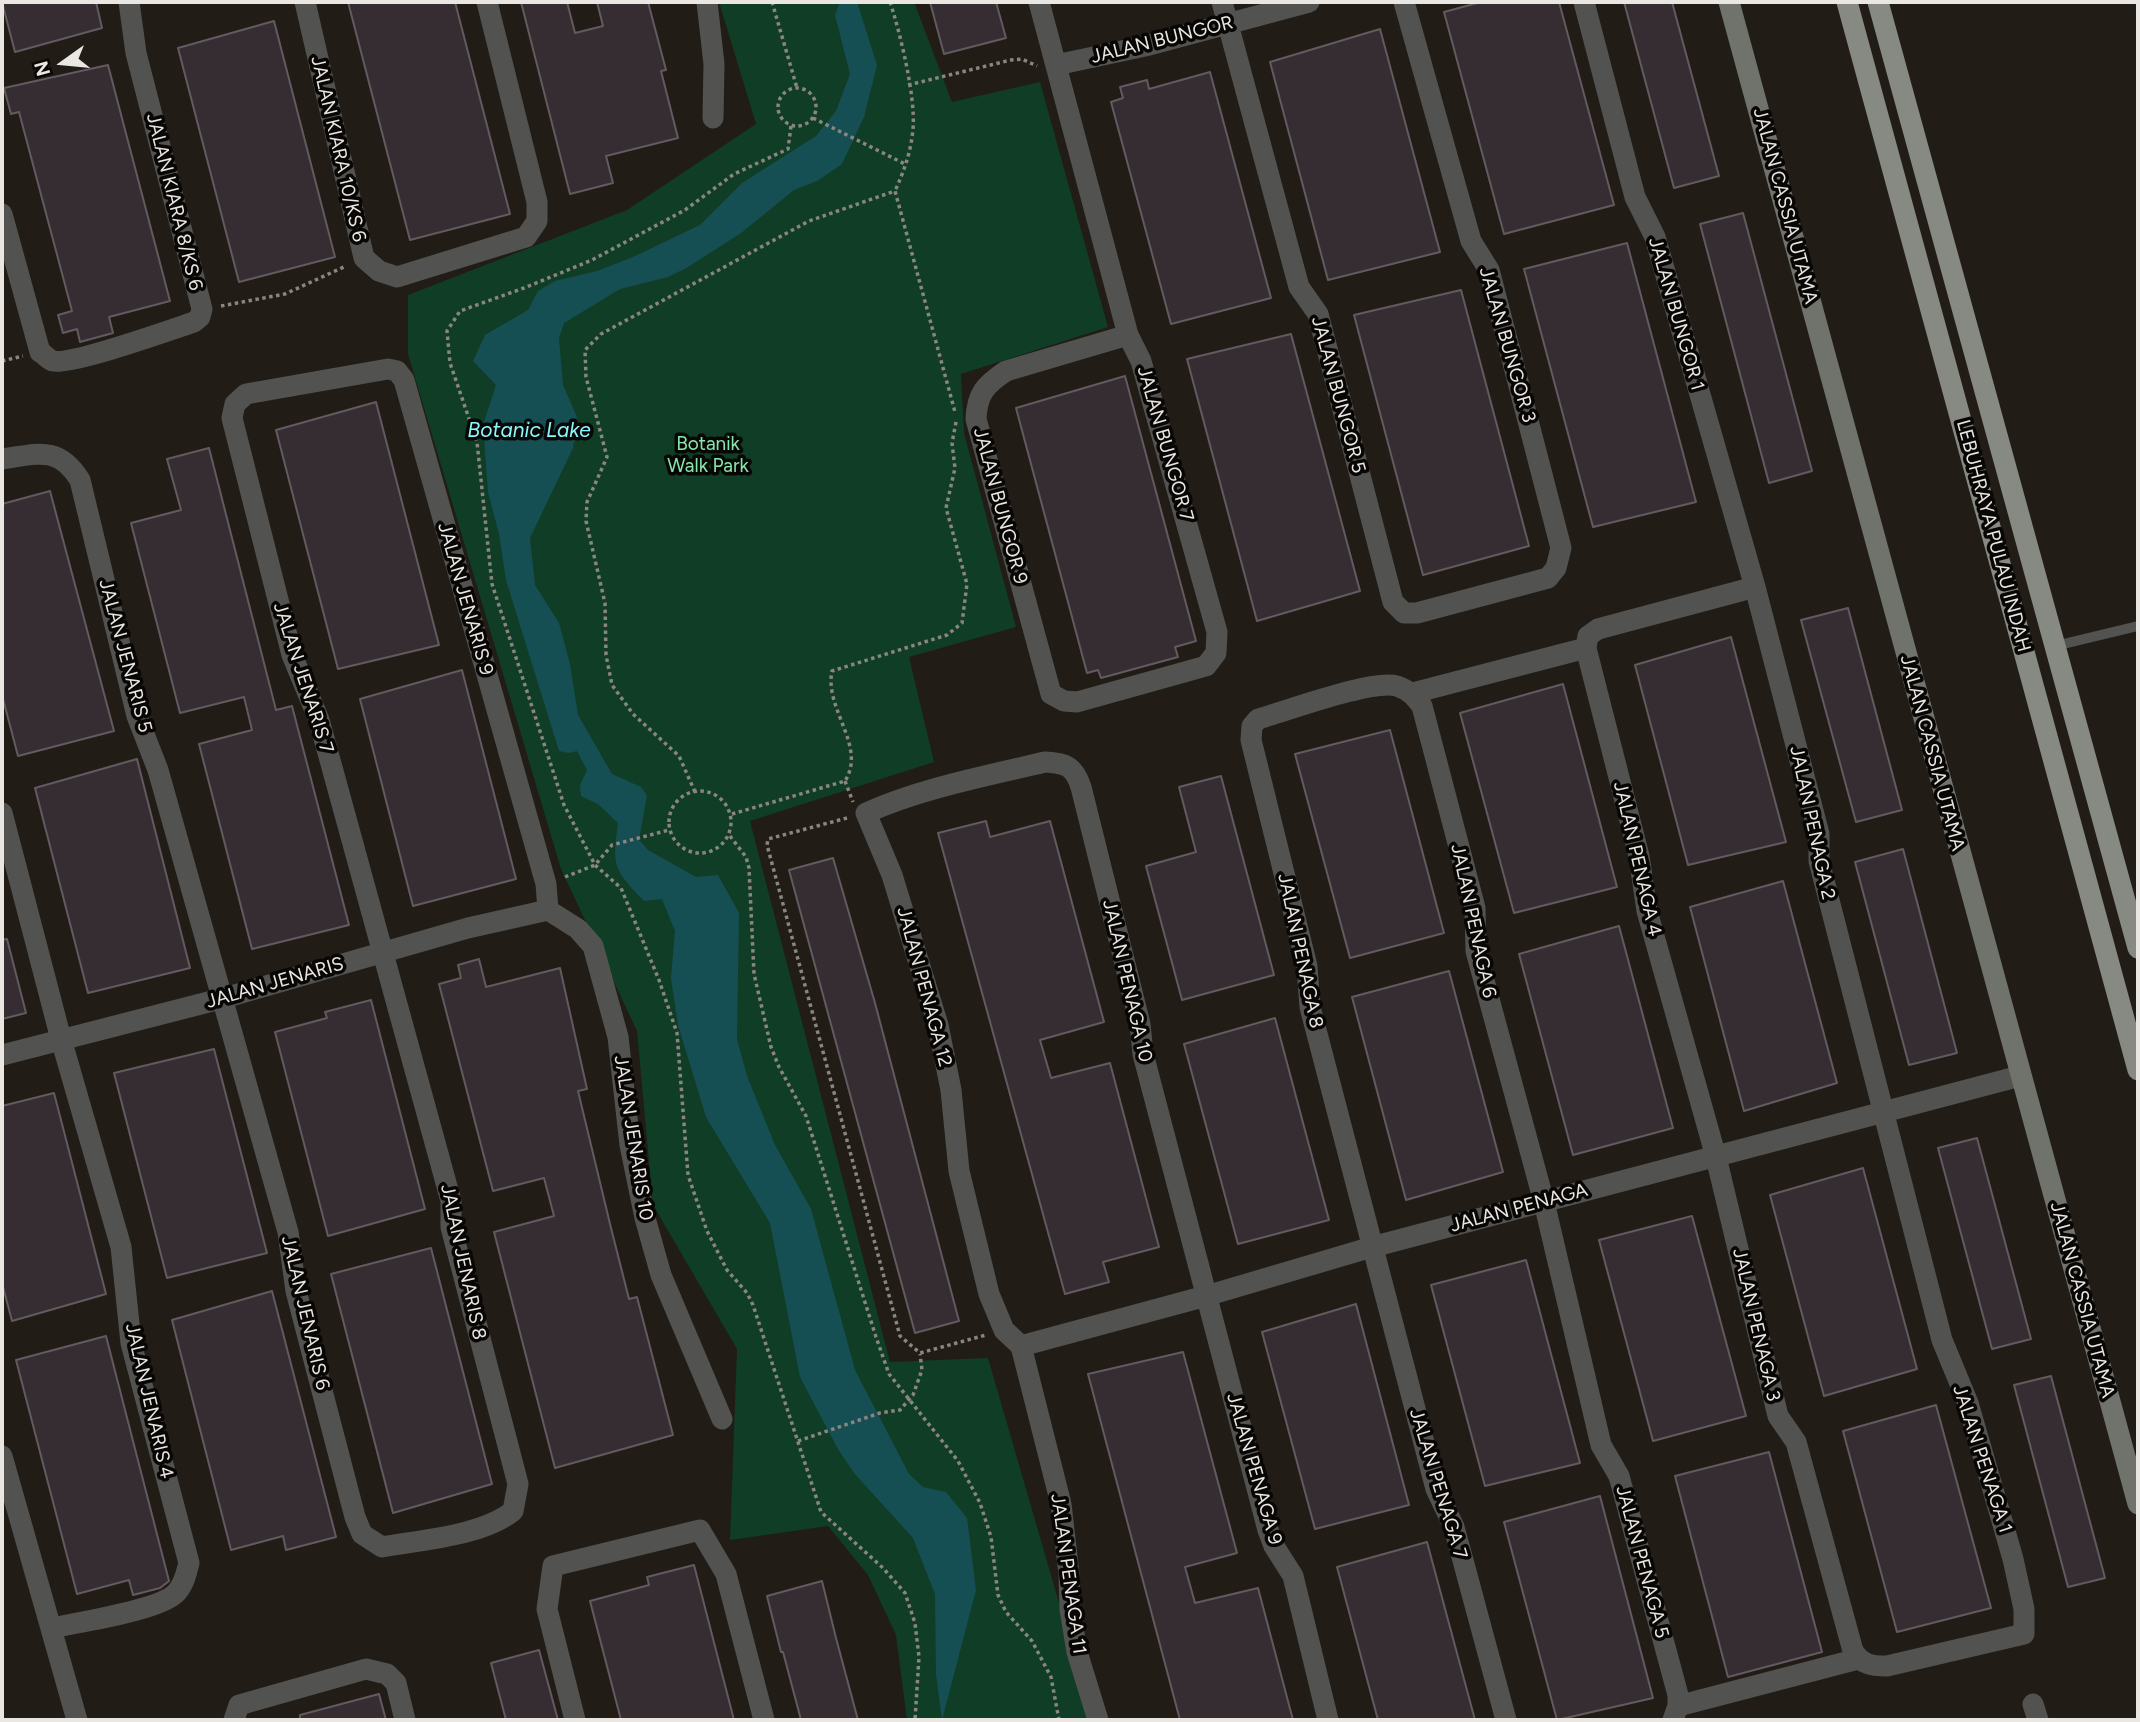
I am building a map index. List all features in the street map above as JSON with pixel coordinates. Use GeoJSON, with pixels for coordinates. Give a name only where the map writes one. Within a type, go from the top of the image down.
{"type":"FeatureCollection","features":[{"type":"Feature","properties":{"kind":"main road","name":"LEBUHRAYA PULAU INDAH"},"geometry":{"type":"LineString","coordinates":[[1847,2],[2138,1070]]}},
{"type":"Feature","properties":{"kind":"main road","name":"LEBUHRAYA PULAU INDAH"},"geometry":{"type":"LineString","coordinates":[[1878,2],[2138,948]]}},
{"type":"Feature","properties":{"kind":"street","name":"JALAN KIARA 8/KS 6"},"geometry":{"type":"LineString","coordinates":[[2,214],[40,352],[52,361],[70,359],[194,322],[200,317],[202,309],[136,53],[129,2]]}},
{"type":"Feature","properties":{"kind":"street","name":"JALAN KIARA 10/KS 6"},"geometry":{"type":"LineString","coordinates":[[305,2],[365,258],[379,271],[397,277],[526,236],[537,221],[537,202],[487,2]]}},
{"type":"Feature","properties":{"kind":"street"},"geometry":{"type":"LineString","coordinates":[[707,2],[714,64],[713,118]]}},
{"type":"Feature","properties":{"kind":"street","name":"JALAN BUNGOR 7"},"geometry":{"type":"LineString","coordinates":[[1039,2],[1128,335],[1141,362],[1217,632],[1216,653],[1206,666],[1077,702],[1064,701],[1051,694]]}},
{"type":"Feature","properties":{"kind":"street","name":"JALAN BUNGOR 5"},"geometry":{"type":"LineString","coordinates":[[1222,2],[1298,287],[1318,314],[1393,602],[1404,613],[1418,613],[1477,597]]}},
{"type":"Feature","properties":{"kind":"street","name":"JALAN BUNGOR"},"geometry":{"type":"LineString","coordinates":[[1056,65],[1309,2]]}},
{"type":"Feature","properties":{"kind":"street","name":"JALAN BUNGOR 3"},"geometry":{"type":"LineString","coordinates":[[1404,2],[1471,241],[1489,270],[1561,548],[1556,568],[1548,578],[1477,597]]}},
{"type":"Feature","properties":{"kind":"street","name":"JALAN BUNGOR 1"},"geometry":{"type":"LineString","coordinates":[[1584,2],[1635,197],[1655,237],[1755,587]]}},
{"type":"Feature","properties":{"kind":"street","name":"JALAN CASSIA UTAMA"},"geometry":{"type":"LineString","coordinates":[[1729,2],[2138,1504]]}},
{"type":"Feature","properties":{"kind":"street","name":"JALAN BUNGOR 9"},"geometry":{"type":"LineString","coordinates":[[1051,694],[967,418],[977,397],[990,381],[1006,371],[1128,335]]}},
{"type":"Feature","properties":{"kind":"street","name":"JALAN JENARIS 9"},"geometry":{"type":"LineString","coordinates":[[315,380],[388,369],[397,372],[404,380],[546,884],[548,910]]}},
{"type":"Feature","properties":{"kind":"street","name":"JALAN JENARIS 7"},"geometry":{"type":"LineString","coordinates":[[315,380],[246,394],[235,404],[232,418],[292,655],[319,720],[382,953]]}},
{"type":"Feature","properties":{"kind":"street","name":"JALAN JENARIS 5"},"geometry":{"type":"LineString","coordinates":[[2,459],[43,454],[58,456],[70,464],[80,480],[137,716],[158,769],[224,998]]}},
{"type":"Feature","properties":{"kind":"street"},"geometry":{"type":"LineString","coordinates":[[1413,693],[1586,648],[1588,636],[1598,629],[1755,587]]}},
{"type":"Feature","properties":{"kind":"street","name":"JALAN PENAGA 2"},"geometry":{"type":"LineString","coordinates":[[1755,587],[1819,834],[1819,861],[1883,1111]]}},
{"type":"Feature","properties":{"kind":"street","name":"JALAN PENAGA 4"},"geometry":{"type":"LineString","coordinates":[[1586,648],[1639,856],[1647,911],[1716,1157]]}},
{"type":"Feature","properties":{"kind":"street","name":"JALAN PENAGA 8"},"geometry":{"type":"LineString","coordinates":[[1372,1247],[1310,1007],[1307,965],[1251,740],[1252,726],[1258,719],[1375,686],[1395,686],[1413,693]]}},
{"type":"Feature","properties":{"kind":"street","name":"JALAN PENAGA 6"},"geometry":{"type":"LineString","coordinates":[[1413,693],[1422,706],[1475,908],[1476,951],[1544,1202]]}},
{"type":"Feature","properties":{"kind":"street","name":"JALAN PENAGA 10"},"geometry":{"type":"LineString","coordinates":[[866,813],[887,804],[971,780],[1045,762],[1069,765],[1077,774],[1140,1024],[1143,1054],[1206,1296]]}},
{"type":"Feature","properties":{"kind":"street"},"geometry":{"type":"LineString","coordinates":[[2,813],[61,1039]]}},
{"type":"Feature","properties":{"kind":"street","name":"JALAN PENAGA 12"},"geometry":{"type":"LineString","coordinates":[[866,813],[892,875],[938,1025],[951,1090],[959,1171],[989,1294],[1004,1330],[1021,1346]]}},
{"type":"Feature","properties":{"kind":"street","name":"JALAN JENARIS"},"geometry":{"type":"LineString","coordinates":[[2,1055],[548,910]]}},
{"type":"Feature","properties":{"kind":"street","name":"JALAN JENARIS 10"},"geometry":{"type":"LineString","coordinates":[[548,910],[578,929],[593,946],[618,1037],[630,1145],[645,1219],[661,1275],[722,1419]]}},
{"type":"Feature","properties":{"kind":"street","name":"JALAN JENARIS 8"},"geometry":{"type":"LineString","coordinates":[[382,953],[451,1201],[452,1227],[457,1250],[518,1484],[513,1511],[502,1520],[454,1534]]}},
{"type":"Feature","properties":{"kind":"street","name":"JALAN JENARIS 6"},"geometry":{"type":"LineString","coordinates":[[224,998],[288,1233],[296,1291],[355,1517],[362,1534],[382,1547],[454,1534]]}},
{"type":"Feature","properties":{"kind":"street","name":"JALAN JENARIS 4"},"geometry":{"type":"LineString","coordinates":[[51,1629],[127,1613],[175,1595],[184,1580],[189,1563],[131,1343],[121,1247],[61,1039]]}},
{"type":"Feature","properties":{"kind":"street","name":"JALAN PENAGA"},"geometry":{"type":"LineString","coordinates":[[1021,1346],[1372,1247],[2020,1076]]}},
{"type":"Feature","properties":{"kind":"street","name":"JALAN PENAGA 1"},"geometry":{"type":"LineString","coordinates":[[1858,1659],[1871,1666],[1887,1666],[2024,1634],[2024,1609],[2014,1559],[1968,1404],[1942,1340],[1883,1111]]}},
{"type":"Feature","properties":{"kind":"street","name":"JALAN PENAGA 3"},"geometry":{"type":"LineString","coordinates":[[1716,1157],[1778,1416],[1796,1442],[1853,1651],[1858,1659]]}},
{"type":"Feature","properties":{"kind":"street","name":"JALAN PENAGA 5"},"geometry":{"type":"LineString","coordinates":[[1544,1202],[1601,1445],[1619,1476],[1676,1713]]}},
{"type":"Feature","properties":{"kind":"street","name":"JALAN PENAGA 7"},"geometry":{"type":"LineString","coordinates":[[1372,1247],[1436,1489],[1454,1527],[1506,1720]]}},
{"type":"Feature","properties":{"kind":"street","name":"JALAN PENAGA 9"},"geometry":{"type":"LineString","coordinates":[[1206,1296],[1268,1530],[1274,1546],[1293,1576],[1328,1720]]}},
{"type":"Feature","properties":{"kind":"street","name":"JALAN PENAGA 11"},"geometry":{"type":"LineString","coordinates":[[1021,1346],[1061,1504],[1073,1631],[1098,1720]]}},
{"type":"Feature","properties":{"kind":"street"},"geometry":{"type":"LineString","coordinates":[[2,1456],[77,1720]]}},
{"type":"Feature","properties":{"kind":"street"},"geometry":{"type":"LineString","coordinates":[[575,1720],[547,1609],[553,1566],[700,1530],[726,1574],[764,1720]]}},
{"type":"Feature","properties":{"kind":"street"},"geometry":{"type":"LineString","coordinates":[[1676,1713],[1858,1659]]}},
{"type":"Feature","properties":{"kind":"street"},"geometry":{"type":"LineString","coordinates":[[234,1719],[239,1705],[366,1669],[387,1674],[396,1683],[405,1720]]}},
{"type":"Feature","properties":{"kind":"lane"},"geometry":{"type":"LineString","coordinates":[[2055,646],[2138,626]]}},
{"type":"Feature","properties":{"kind":"path"},"geometry":{"type":"LineString","coordinates":[[772,2],[797,88]]}},
{"type":"Feature","properties":{"kind":"path"},"geometry":{"type":"LineString","coordinates":[[732,814],[845,781],[852,769],[851,753],[835,702],[830,679],[832,671],[947,635],[962,623],[967,584],[946,508],[955,468],[952,443],[967,418],[895,191],[907,164],[914,126],[898,26],[890,2]]}},
{"type":"Feature","properties":{"kind":"path"},"geometry":{"type":"LineString","coordinates":[[908,85],[1011,60],[1022,59],[1032,66],[1056,65]]}},
{"type":"Feature","properties":{"kind":"path"},"geometry":{"type":"LineString","coordinates":[[797,88],[811,95],[815,102],[813,118],[807,123],[791,126],[779,115],[777,106],[788,90],[797,88]]}},
{"type":"Feature","properties":{"kind":"path"},"geometry":{"type":"LineString","coordinates":[[813,118],[907,164]]}},
{"type":"Feature","properties":{"kind":"path"},"geometry":{"type":"LineString","coordinates":[[791,126],[788,149],[734,174],[685,210],[592,260],[460,310],[447,331],[450,363],[477,442],[492,584],[564,805],[595,865],[621,888],[659,980],[677,1033],[688,1175],[707,1231],[727,1270],[747,1293],[753,1306],[821,1512],[883,1567],[905,1594],[915,1623],[919,1657],[915,1720]]}},
{"type":"Feature","properties":{"kind":"path"},"geometry":{"type":"LineString","coordinates":[[695,792],[679,756],[633,714],[612,685],[606,655],[604,603],[586,521],[587,502],[607,457],[586,377],[585,350],[601,334],[808,221],[895,191]]}},
{"type":"Feature","properties":{"kind":"path"},"geometry":{"type":"LineString","coordinates":[[202,309],[285,295],[365,258]]}},
{"type":"Feature","properties":{"kind":"path"},"geometry":{"type":"LineString","coordinates":[[695,792],[718,796],[732,814],[730,836],[718,848],[704,854],[689,852],[676,843],[669,830],[669,814],[676,801],[695,792]]}},
{"type":"Feature","properties":{"kind":"path"},"geometry":{"type":"LineString","coordinates":[[866,813],[768,839],[767,845],[893,1321],[907,1345],[920,1353],[1004,1330]]}},
{"type":"Feature","properties":{"kind":"path"},"geometry":{"type":"LineString","coordinates":[[546,884],[595,865],[612,845],[669,830]]}},
{"type":"Feature","properties":{"kind":"path"},"geometry":{"type":"LineString","coordinates":[[730,836],[746,857],[749,868],[754,974],[771,1047],[806,1116],[890,1374],[958,1461],[980,1503],[991,1537],[998,1595],[1006,1612],[1032,1641],[1051,1677],[1059,1720]]}},
{"type":"Feature","properties":{"kind":"path"},"geometry":{"type":"LineString","coordinates":[[799,1441],[880,1413],[900,1410],[909,1400],[922,1370],[920,1353]]}},
{"type":"Feature","properties":{"kind":"green space","name":"Botanik Walk Park"},"geometry":{"type":"Polygon","coordinates":[[[719,2],[914,2],[952,102],[1040,82],[1108,327],[961,374],[964,433],[1016,627],[909,657],[934,762],[750,821],[890,1362],[988,1358],[1093,1720],[907,1720],[896,1635],[868,1575],[828,1526],[730,1540],[737,1349],[653,1205],[637,1031],[561,869],[408,354],[408,295],[627,210],[756,124],[719,2]]]}},
{"type":"Feature","properties":{"kind":"water","name":"Botanic Lake"},"geometry":{"type":"Polygon","coordinates":[[[840,2],[857,2],[877,65],[864,117],[842,164],[817,181],[794,190],[741,233],[688,267],[668,277],[620,289],[564,323],[559,338],[563,385],[577,417],[573,448],[530,538],[535,585],[559,623],[570,664],[578,715],[612,774],[641,787],[647,795],[639,840],[648,850],[696,877],[718,875],[739,913],[737,1039],[747,1076],[775,1145],[811,1209],[855,1370],[909,1474],[923,1487],[946,1492],[967,1518],[976,1590],[942,1720],[936,1675],[935,1594],[913,1538],[854,1473],[838,1449],[800,1377],[770,1223],[706,1117],[678,1025],[671,978],[675,931],[662,899],[644,901],[621,874],[615,858],[618,823],[598,804],[581,796],[580,785],[587,770],[577,751],[559,751],[506,580],[499,534],[488,492],[483,425],[496,385],[473,361],[485,335],[528,310],[538,291],[555,281],[597,271],[633,257],[700,225],[742,183],[816,136],[836,111],[850,74],[835,15],[840,2]]]}},
{"type":"Feature","properties":{"kind":"building"},"geometry":{"type":"Polygon","coordinates":[[[2,2],[96,2],[102,28],[15,52],[2,2]]]}},
{"type":"Feature","properties":{"kind":"building"},"geometry":{"type":"Polygon","coordinates":[[[348,2],[455,2],[510,214],[410,240],[348,2]]]}},
{"type":"Feature","properties":{"kind":"building"},"geometry":{"type":"Polygon","coordinates":[[[521,2],[567,2],[575,33],[603,26],[597,2],[648,2],[666,70],[661,71],[678,138],[606,156],[613,183],[570,194],[521,2]]]}},
{"type":"Feature","properties":{"kind":"building"},"geometry":{"type":"Polygon","coordinates":[[[930,2],[996,2],[1006,38],[944,54],[930,2]]]}},
{"type":"Feature","properties":{"kind":"building"},"geometry":{"type":"Polygon","coordinates":[[[1481,2],[1559,2],[1614,205],[1504,234],[1444,12],[1481,2]]]}},
{"type":"Feature","properties":{"kind":"building"},"geometry":{"type":"Polygon","coordinates":[[[1624,2],[1672,2],[1719,176],[1674,188],[1624,2]]]}},
{"type":"Feature","properties":{"kind":"building"},"geometry":{"type":"Polygon","coordinates":[[[274,21],[335,257],[239,282],[178,48],[274,21]]]}},
{"type":"Feature","properties":{"kind":"building"},"geometry":{"type":"Polygon","coordinates":[[[1380,29],[1440,252],[1328,280],[1270,62],[1380,29]]]}},
{"type":"Feature","properties":{"kind":"building"},"geometry":{"type":"Polygon","coordinates":[[[108,65],[170,301],[109,317],[113,333],[80,342],[77,329],[63,333],[58,315],[72,311],[19,112],[11,114],[4,88],[108,65]]]}},
{"type":"Feature","properties":{"kind":"building"},"geometry":{"type":"Polygon","coordinates":[[[1210,72],[1271,298],[1171,324],[1111,102],[1123,98],[1120,87],[1147,80],[1149,89],[1210,72]]]}},
{"type":"Feature","properties":{"kind":"building"},"geometry":{"type":"Polygon","coordinates":[[[1743,213],[1812,471],[1769,483],[1700,224],[1743,213]]]}},
{"type":"Feature","properties":{"kind":"building"},"geometry":{"type":"Polygon","coordinates":[[[1627,243],[1696,502],[1593,527],[1524,269],[1627,243]]]}},
{"type":"Feature","properties":{"kind":"building"},"geometry":{"type":"Polygon","coordinates":[[[1461,290],[1529,546],[1423,575],[1354,315],[1461,290]]]}},
{"type":"Feature","properties":{"kind":"building"},"geometry":{"type":"Polygon","coordinates":[[[1291,334],[1360,591],[1257,621],[1187,359],[1291,334]]]}},
{"type":"Feature","properties":{"kind":"building"},"geometry":{"type":"Polygon","coordinates":[[[1125,376],[1196,641],[1175,647],[1178,657],[1101,678],[1098,670],[1087,673],[1016,408],[1125,376]]]}},
{"type":"Feature","properties":{"kind":"building"},"geometry":{"type":"Polygon","coordinates":[[[376,402],[439,645],[338,669],[276,430],[376,402]]]}},
{"type":"Feature","properties":{"kind":"building"},"geometry":{"type":"Polygon","coordinates":[[[209,448],[276,710],[292,706],[349,925],[252,949],[199,744],[252,730],[244,697],[180,713],[131,523],[181,510],[167,459],[209,448]]]}},
{"type":"Feature","properties":{"kind":"building"},"geometry":{"type":"Polygon","coordinates":[[[50,491],[114,731],[18,756],[2,695],[2,504],[50,491]]]}},
{"type":"Feature","properties":{"kind":"building"},"geometry":{"type":"Polygon","coordinates":[[[1848,608],[1902,810],[1856,822],[1801,620],[1848,608]]]}},
{"type":"Feature","properties":{"kind":"building"},"geometry":{"type":"Polygon","coordinates":[[[1731,637],[1786,842],[1688,865],[1635,665],[1731,637]]]}},
{"type":"Feature","properties":{"kind":"building"},"geometry":{"type":"Polygon","coordinates":[[[462,670],[516,879],[413,906],[360,699],[462,670]]]}},
{"type":"Feature","properties":{"kind":"building"},"geometry":{"type":"Polygon","coordinates":[[[1563,684],[1617,887],[1514,913],[1460,713],[1563,684]]]}},
{"type":"Feature","properties":{"kind":"building"},"geometry":{"type":"Polygon","coordinates":[[[1390,730],[1444,933],[1350,958],[1295,754],[1390,730]]]}},
{"type":"Feature","properties":{"kind":"building"},"geometry":{"type":"Polygon","coordinates":[[[137,759],[190,968],[88,993],[35,788],[137,759]]]}},
{"type":"Feature","properties":{"kind":"building"},"geometry":{"type":"Polygon","coordinates":[[[1221,776],[1274,975],[1182,1000],[1146,866],[1196,852],[1179,787],[1221,776]]]}},
{"type":"Feature","properties":{"kind":"building"},"geometry":{"type":"Polygon","coordinates":[[[986,821],[990,837],[1050,821],[1104,1022],[1040,1040],[1051,1078],[1110,1063],[1159,1247],[1103,1262],[1109,1282],[1065,1294],[938,833],[986,821]]]}},
{"type":"Feature","properties":{"kind":"building"},"geometry":{"type":"Polygon","coordinates":[[[1903,849],[1957,1053],[1909,1065],[1855,862],[1903,849]]]}},
{"type":"Feature","properties":{"kind":"building"},"geometry":{"type":"Polygon","coordinates":[[[833,858],[875,1003],[959,1321],[915,1333],[789,870],[833,858]]]}},
{"type":"Feature","properties":{"kind":"building"},"geometry":{"type":"Polygon","coordinates":[[[1783,881],[1837,1083],[1744,1111],[1690,907],[1783,881]]]}},
{"type":"Feature","properties":{"kind":"building"},"geometry":{"type":"Polygon","coordinates":[[[1619,926],[1673,1128],[1573,1155],[1519,954],[1619,926]]]}},
{"type":"Feature","properties":{"kind":"building"},"geometry":{"type":"Polygon","coordinates":[[[7,939],[26,1013],[2,1019],[2,940],[7,939]]]}},
{"type":"Feature","properties":{"kind":"building"},"geometry":{"type":"Polygon","coordinates":[[[479,959],[486,987],[560,968],[587,1089],[578,1091],[611,1228],[629,1299],[637,1297],[673,1435],[555,1468],[494,1232],[554,1216],[544,1178],[493,1191],[439,984],[461,978],[458,965],[479,959]]]}},
{"type":"Feature","properties":{"kind":"building"},"geometry":{"type":"Polygon","coordinates":[[[1449,971],[1503,1172],[1406,1200],[1352,997],[1449,971]]]}},
{"type":"Feature","properties":{"kind":"building"},"geometry":{"type":"Polygon","coordinates":[[[371,1000],[425,1209],[328,1236],[275,1032],[327,1018],[325,1012],[371,1000]]]}},
{"type":"Feature","properties":{"kind":"building"},"geometry":{"type":"Polygon","coordinates":[[[1275,1018],[1329,1220],[1238,1244],[1184,1044],[1275,1018]]]}},
{"type":"Feature","properties":{"kind":"building"},"geometry":{"type":"Polygon","coordinates":[[[214,1049],[267,1253],[167,1278],[114,1073],[214,1049]]]}},
{"type":"Feature","properties":{"kind":"building"},"geometry":{"type":"Polygon","coordinates":[[[54,1093],[106,1294],[12,1321],[2,1283],[2,1106],[54,1093]]]}},
{"type":"Feature","properties":{"kind":"building"},"geometry":{"type":"Polygon","coordinates":[[[1977,1138],[2031,1339],[1992,1349],[1938,1148],[1977,1138]]]}},
{"type":"Feature","properties":{"kind":"building"},"geometry":{"type":"Polygon","coordinates":[[[1863,1168],[1917,1369],[1824,1396],[1770,1195],[1863,1168]]]}},
{"type":"Feature","properties":{"kind":"building"},"geometry":{"type":"Polygon","coordinates":[[[1692,1216],[1746,1416],[1653,1441],[1599,1240],[1692,1216]]]}},
{"type":"Feature","properties":{"kind":"building"},"geometry":{"type":"Polygon","coordinates":[[[431,1248],[492,1484],[393,1513],[331,1274],[431,1248]]]}},
{"type":"Feature","properties":{"kind":"building"},"geometry":{"type":"Polygon","coordinates":[[[1526,1260],[1580,1463],[1485,1486],[1431,1285],[1526,1260]]]}},
{"type":"Feature","properties":{"kind":"building"},"geometry":{"type":"Polygon","coordinates":[[[272,1291],[336,1537],[286,1550],[283,1536],[231,1550],[172,1320],[272,1291]]]}},
{"type":"Feature","properties":{"kind":"building"},"geometry":{"type":"Polygon","coordinates":[[[1356,1304],[1409,1505],[1315,1529],[1262,1332],[1356,1304]]]}},
{"type":"Feature","properties":{"kind":"building"},"geometry":{"type":"Polygon","coordinates":[[[106,1336],[169,1581],[160,1588],[133,1595],[129,1580],[77,1594],[16,1360],[106,1336]]]}},
{"type":"Feature","properties":{"kind":"building"},"geometry":{"type":"Polygon","coordinates":[[[1183,1352],[1237,1553],[1185,1567],[1195,1603],[1258,1588],[1293,1720],[1180,1720],[1088,1374],[1183,1352]]]}},
{"type":"Feature","properties":{"kind":"building"},"geometry":{"type":"Polygon","coordinates":[[[2051,1376],[2105,1578],[2068,1587],[2014,1385],[2051,1376]]]}},
{"type":"Feature","properties":{"kind":"building"},"geometry":{"type":"Polygon","coordinates":[[[1936,1405],[1991,1608],[1897,1632],[1843,1431],[1936,1405]]]}},
{"type":"Feature","properties":{"kind":"building"},"geometry":{"type":"Polygon","coordinates":[[[1769,1452],[1822,1652],[1728,1677],[1675,1476],[1769,1452]]]}},
{"type":"Feature","properties":{"kind":"building"},"geometry":{"type":"Polygon","coordinates":[[[1600,1496],[1653,1698],[1557,1720],[1504,1522],[1600,1496]]]}},
{"type":"Feature","properties":{"kind":"building"},"geometry":{"type":"Polygon","coordinates":[[[1427,1542],[1475,1720],[1378,1720],[1337,1567],[1427,1542]]]}},
{"type":"Feature","properties":{"kind":"building"},"geometry":{"type":"Polygon","coordinates":[[[694,1565],[734,1720],[621,1720],[590,1601],[649,1585],[647,1577],[694,1565]]]}},
{"type":"Feature","properties":{"kind":"building"},"geometry":{"type":"Polygon","coordinates":[[[822,1581],[858,1720],[801,1720],[781,1652],[767,1596],[822,1581]]]}},
{"type":"Feature","properties":{"kind":"building"},"geometry":{"type":"Polygon","coordinates":[[[539,1650],[558,1720],[506,1720],[491,1663],[539,1650]]]}},
{"type":"Feature","properties":{"kind":"building"},"geometry":{"type":"Polygon","coordinates":[[[379,1694],[386,1720],[300,1720],[300,1715],[379,1694]]]}}]}
